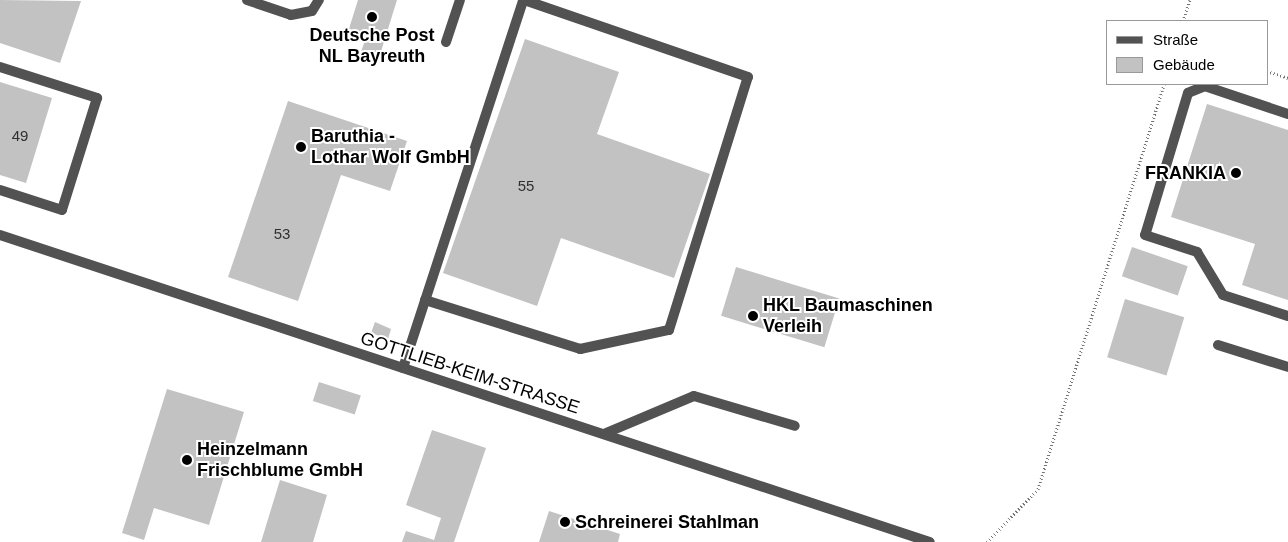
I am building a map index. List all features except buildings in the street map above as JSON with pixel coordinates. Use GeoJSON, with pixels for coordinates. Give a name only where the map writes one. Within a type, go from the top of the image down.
{"type":"FeatureCollection","features":[{"type":"Feature","properties":{"kind":"street"},"geometry":{"type":"LineString","coordinates":[[246,0],[291,14],[312,11],[319,0]]}},
{"type":"Feature","properties":{"kind":"street"},"geometry":{"type":"LineString","coordinates":[[446,42],[460,0]]}},
{"type":"Feature","properties":{"kind":"street"},"geometry":{"type":"LineString","coordinates":[[403,368],[425,300],[524,0],[748,77],[669,330],[580,349],[425,300]]}},
{"type":"Feature","properties":{"kind":"street"},"geometry":{"type":"LineString","coordinates":[[0,67],[97,98],[62,210],[0,190]]}},
{"type":"Feature","properties":{"kind":"street"},"geometry":{"type":"LineString","coordinates":[[1288,114],[1205,86],[1188,93],[1145,235],[1197,252],[1222,295],[1288,316]]}},
{"type":"Feature","properties":{"kind":"street","name":"GOTTLIEB-KEIM-STRASSE"},"geometry":{"type":"LineString","coordinates":[[0,235],[606,433],[930,542]]}},
{"type":"Feature","properties":{"kind":"street"},"geometry":{"type":"LineString","coordinates":[[1218,345],[1288,367]]}},
{"type":"Feature","properties":{"kind":"street"},"geometry":{"type":"LineString","coordinates":[[606,433],[694,396],[795,426]]}},
{"type":"Feature","properties":{"kind":"path"},"geometry":{"type":"LineString","coordinates":[[1183,20],[1190,0]]}},
{"type":"Feature","properties":{"kind":"path"},"geometry":{"type":"LineString","coordinates":[[1268,71],[1288,78]]}},
{"type":"Feature","properties":{"kind":"path"},"geometry":{"type":"LineString","coordinates":[[987,542],[1038,489],[1164,85]]}},
{"type":"Feature","properties":{"kind":"place","name":"Deutsche Post NL Bayreuth"},"geometry":{"type":"Point","coordinates":[372,17]}},
{"type":"Feature","properties":{"kind":"place","name":"Baruthia - Lothar Wolf GmbH"},"geometry":{"type":"Point","coordinates":[301,147]}},
{"type":"Feature","properties":{"kind":"place","name":"FRANKIA"},"geometry":{"type":"Point","coordinates":[1236,173]}},
{"type":"Feature","properties":{"kind":"place","name":"HKL Baumaschinen Verleih"},"geometry":{"type":"Point","coordinates":[753,316]}},
{"type":"Feature","properties":{"kind":"place","name":"Heinzelmann Frischblume GmbH"},"geometry":{"type":"Point","coordinates":[187,460]}},
{"type":"Feature","properties":{"kind":"place","name":"Schreinerei Stahlman"},"geometry":{"type":"Point","coordinates":[565,522]}}]}
